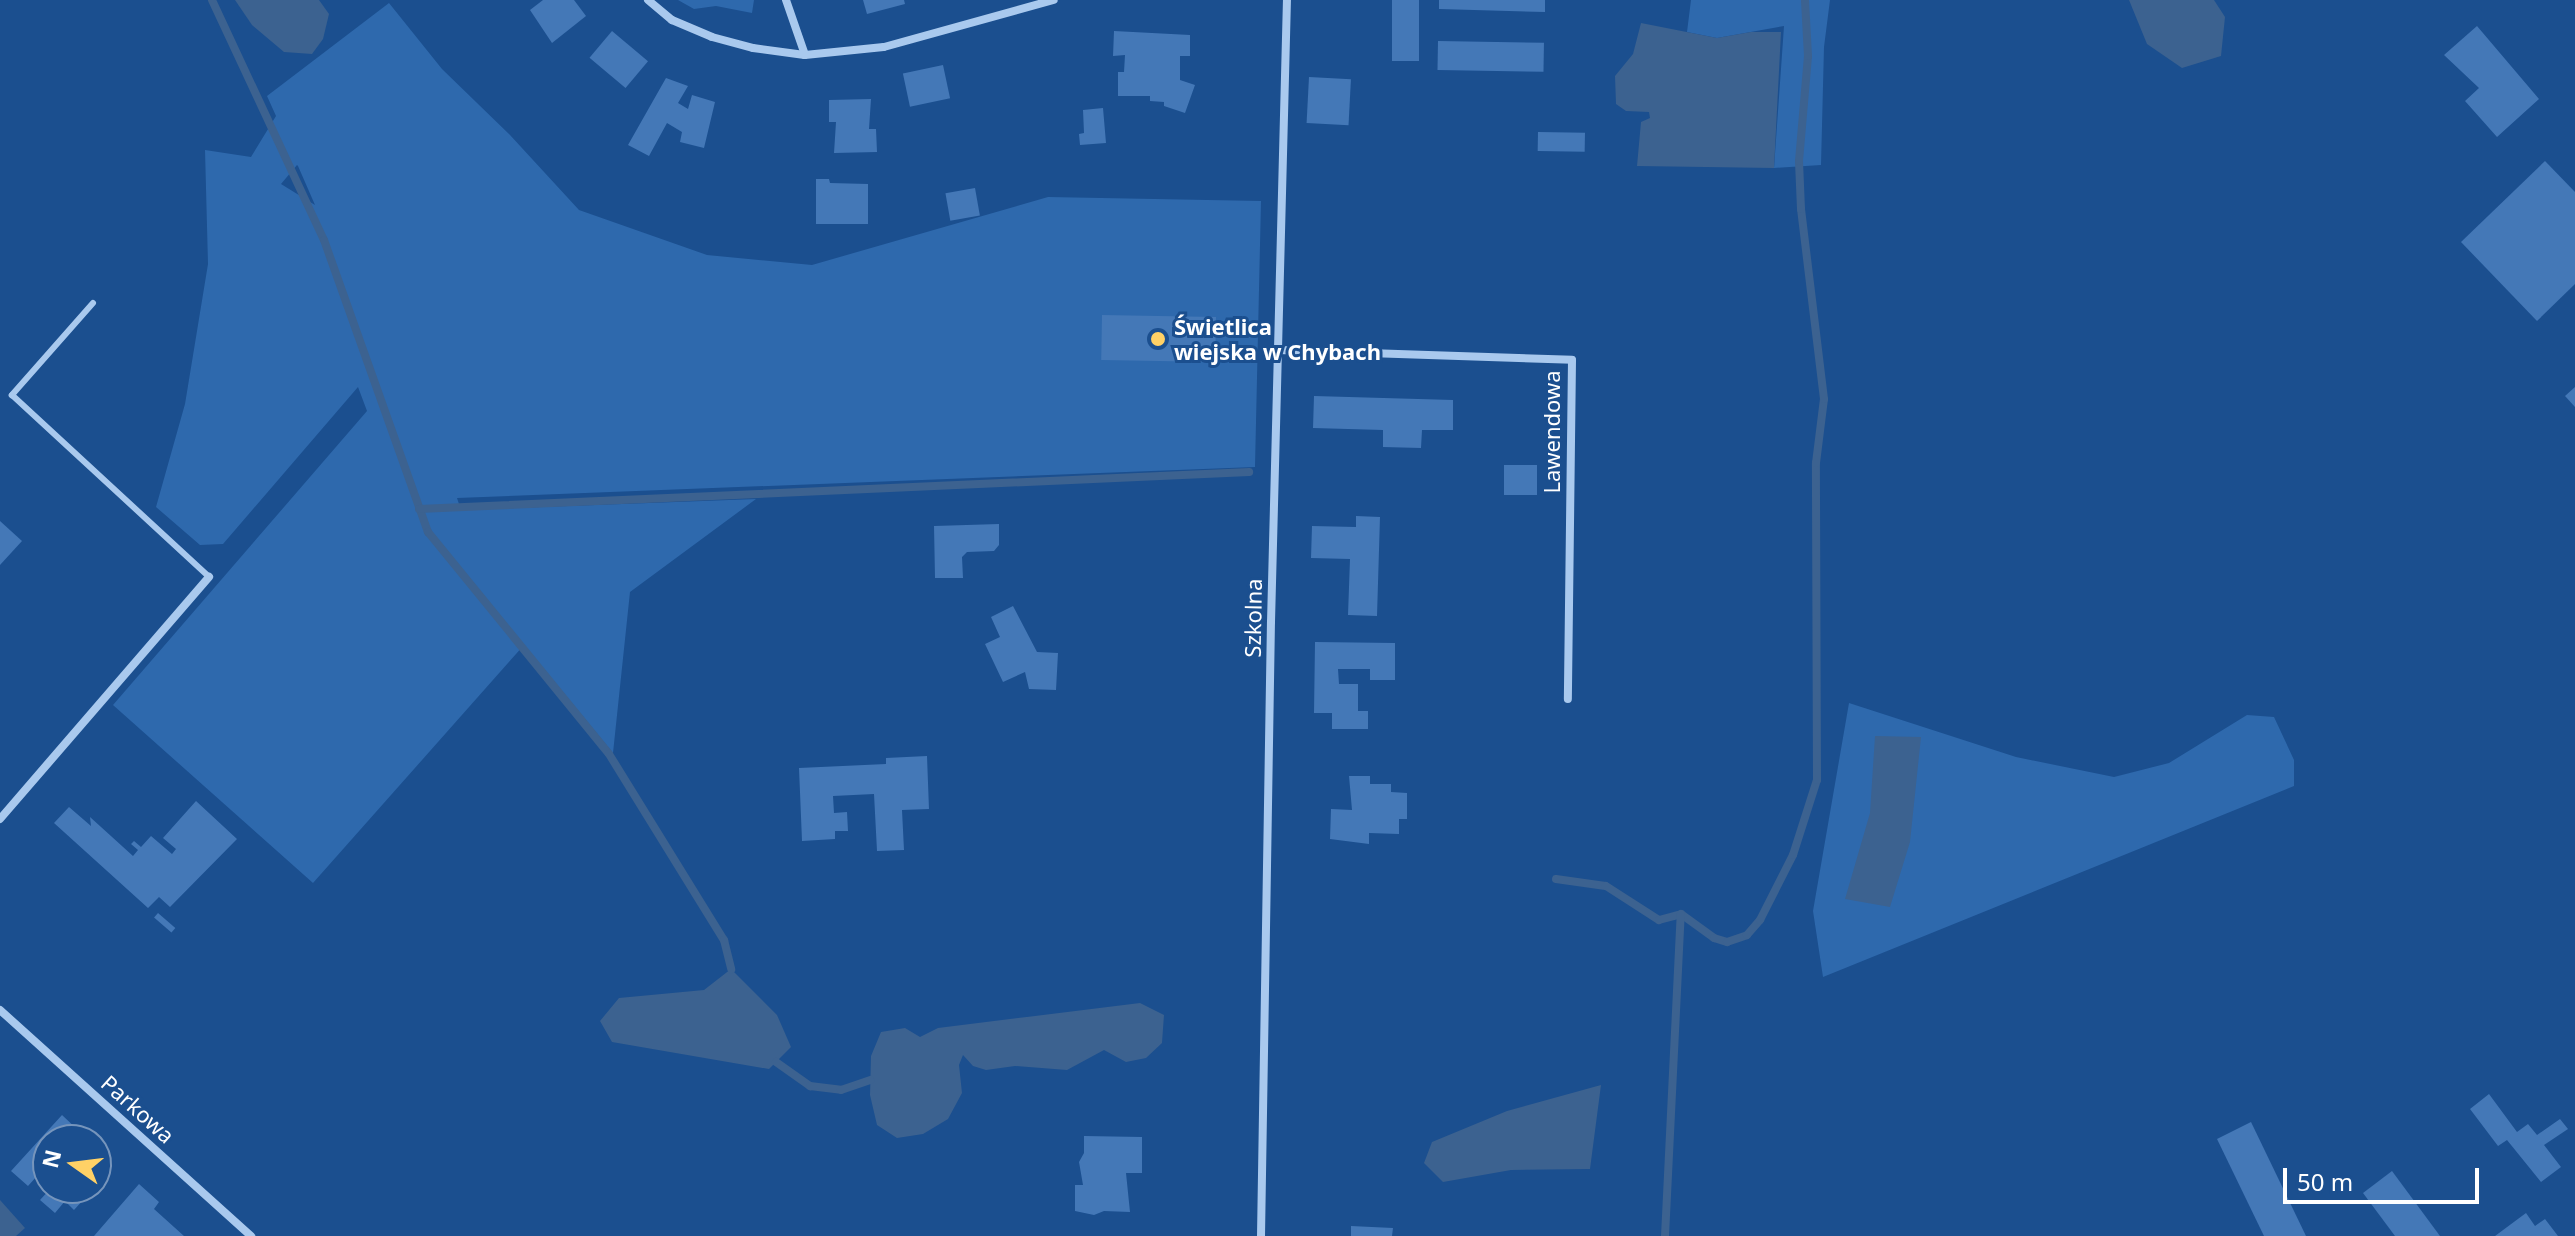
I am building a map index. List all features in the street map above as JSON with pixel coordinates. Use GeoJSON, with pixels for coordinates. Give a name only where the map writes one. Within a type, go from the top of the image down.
{"type":"FeatureCollection","features":[{"type":"Feature","properties":{"kind":"street"},"geometry":{"type":"LineString","coordinates":[[648,0],[672,20],[712,37],[753,48],[805,55],[884,47],[1054,0]]}},
{"type":"Feature","properties":{"kind":"street"},"geometry":{"type":"LineString","coordinates":[[786,0],[805,55]]}},
{"type":"Feature","properties":{"kind":"street","name":"Szkolna"},"geometry":{"type":"LineString","coordinates":[[1261,1236],[1287,0]]}},
{"type":"Feature","properties":{"kind":"street","name":"Lawendowa"},"geometry":{"type":"LineString","coordinates":[[1278,350],[1572,360],[1568,699]]}},
{"type":"Feature","properties":{"kind":"street"},"geometry":{"type":"LineString","coordinates":[[0,819],[209,577]]}},
{"type":"Feature","properties":{"kind":"street","name":"Parkowa"},"geometry":{"type":"LineString","coordinates":[[0,1010],[251,1236]]}},
{"type":"Feature","properties":{"kind":"lane"},"geometry":{"type":"LineString","coordinates":[[93,303],[12,395],[209,577]]}},
{"type":"Feature","properties":{"kind":"shaded area"},"geometry":{"type":"Polygon","coordinates":[[[235,0],[319,0],[329,14],[323,39],[312,54],[284,52],[252,25],[235,0]]]}},
{"type":"Feature","properties":{"kind":"shaded area"},"geometry":{"type":"Polygon","coordinates":[[[678,0],[754,0],[752,13],[716,6],[694,9],[678,0]]]}},
{"type":"Feature","properties":{"kind":"shaded area"},"geometry":{"type":"Polygon","coordinates":[[[1691,0],[1830,0],[1824,47],[1821,165],[1774,168],[1784,26],[1717,38],[1687,32],[1691,0]]]}},
{"type":"Feature","properties":{"kind":"shaded area"},"geometry":{"type":"Polygon","coordinates":[[[2129,0],[2214,0],[2225,17],[2221,56],[2182,68],[2147,44],[2129,0]]]}},
{"type":"Feature","properties":{"kind":"shaded area"},"geometry":{"type":"Polygon","coordinates":[[[389,3],[442,69],[510,135],[579,210],[707,255],[812,265],[1048,197],[1261,201],[1255,467],[457,498],[461,510],[756,499],[630,592],[613,753],[524,645],[313,883],[113,705],[367,411],[358,387],[223,544],[200,545],[156,507],[185,404],[208,264],[205,150],[251,157],[276,116],[267,96],[389,3]],[[297,165],[281,184],[315,205],[297,165]]]}},
{"type":"Feature","properties":{"kind":"shaded area"},"geometry":{"type":"Polygon","coordinates":[[[1641,23],[1717,38],[1751,32],[1781,32],[1774,168],[1637,166],[1641,122],[1650,118],[1649,112],[1626,111],[1616,104],[1615,76],[1633,54],[1641,23]]]}},
{"type":"Feature","properties":{"kind":"shaded area"},"geometry":{"type":"Polygon","coordinates":[[[1849,703],[2016,757],[2114,777],[2169,763],[2247,715],[2274,717],[2294,760],[2294,786],[1823,977],[1813,911],[1849,703]]]}},
{"type":"Feature","properties":{"kind":"shaded area"},"geometry":{"type":"Polygon","coordinates":[[[1875,736],[1921,737],[1910,842],[1890,907],[1845,899],[1870,813],[1875,736]]]}},
{"type":"Feature","properties":{"kind":"shaded area"},"geometry":{"type":"Polygon","coordinates":[[[731,969],[777,1015],[791,1047],[769,1069],[612,1042],[600,1021],[619,998],[704,990],[731,969]]]}},
{"type":"Feature","properties":{"kind":"shaded area"},"geometry":{"type":"Polygon","coordinates":[[[1140,1003],[1164,1015],[1162,1043],[1146,1058],[1126,1062],[1104,1050],[1067,1070],[1015,1066],[986,1070],[973,1066],[963,1055],[959,1065],[962,1093],[948,1119],[923,1134],[897,1138],[877,1125],[870,1095],[871,1056],[881,1032],[905,1028],[920,1037],[938,1028],[1140,1003]]]}},
{"type":"Feature","properties":{"kind":"shaded area"},"geometry":{"type":"Polygon","coordinates":[[[1601,1085],[1590,1169],[1511,1170],[1443,1182],[1424,1163],[1432,1142],[1507,1111],[1601,1085]]]}},
{"type":"Feature","properties":{"kind":"shaded area"},"geometry":{"type":"Polygon","coordinates":[[[0,1200],[25,1228],[16,1236],[0,1236],[0,1200]]]}},
{"type":"Feature","properties":{"kind":"building"},"geometry":{"type":"Polygon","coordinates":[[[543,0],[574,0],[586,16],[552,43],[530,10],[543,0]]]}},
{"type":"Feature","properties":{"kind":"building"},"geometry":{"type":"Polygon","coordinates":[[[863,0],[904,0],[905,4],[867,14],[863,0]]]}},
{"type":"Feature","properties":{"kind":"building"},"geometry":{"type":"Polygon","coordinates":[[[1392,0],[1419,0],[1419,61],[1392,61],[1392,0]]]}},
{"type":"Feature","properties":{"kind":"building"},"geometry":{"type":"Polygon","coordinates":[[[1439,0],[1545,0],[1545,12],[1439,9],[1439,0]]]}},
{"type":"Feature","properties":{"kind":"building"},"geometry":{"type":"Polygon","coordinates":[[[2477,26],[2539,99],[2497,137],[2465,101],[2479,88],[2444,55],[2477,26]]]}},
{"type":"Feature","properties":{"kind":"building"},"geometry":{"type":"Polygon","coordinates":[[[612,31],[648,61],[626,88],[590,58],[612,31]]]}},
{"type":"Feature","properties":{"kind":"building"},"geometry":{"type":"Polygon","coordinates":[[[1114,31],[1190,35],[1190,56],[1180,56],[1180,80],[1195,85],[1185,113],[1164,106],[1164,102],[1150,101],[1150,96],[1118,96],[1118,72],[1124,72],[1125,55],[1113,56],[1114,31]]]}},
{"type":"Feature","properties":{"kind":"building"},"geometry":{"type":"Polygon","coordinates":[[[1438,41],[1544,43],[1543,72],[1437,70],[1438,41]]]}},
{"type":"Feature","properties":{"kind":"building"},"geometry":{"type":"Polygon","coordinates":[[[943,65],[950,98],[910,107],[903,74],[943,65]]]}},
{"type":"Feature","properties":{"kind":"building"},"geometry":{"type":"Polygon","coordinates":[[[1309,77],[1351,79],[1349,125],[1307,123],[1309,77]]]}},
{"type":"Feature","properties":{"kind":"building"},"geometry":{"type":"Polygon","coordinates":[[[666,78],[688,86],[678,103],[688,109],[692,95],[715,102],[704,148],[680,142],[682,132],[667,123],[649,156],[628,145],[666,78]]]}},
{"type":"Feature","properties":{"kind":"building"},"geometry":{"type":"Polygon","coordinates":[[[871,99],[869,129],[876,129],[877,152],[834,153],[836,122],[829,122],[829,100],[871,99]]]}},
{"type":"Feature","properties":{"kind":"building"},"geometry":{"type":"Polygon","coordinates":[[[1103,108],[1106,143],[1080,145],[1079,134],[1084,133],[1083,110],[1103,108]]]}},
{"type":"Feature","properties":{"kind":"building"},"geometry":{"type":"Polygon","coordinates":[[[1538,132],[1585,133],[1585,152],[1538,151],[1538,132]]]}},
{"type":"Feature","properties":{"kind":"building"},"geometry":{"type":"Polygon","coordinates":[[[2545,161],[2575,192],[2575,284],[2537,321],[2461,242],[2545,161]]]}},
{"type":"Feature","properties":{"kind":"building"},"geometry":{"type":"Polygon","coordinates":[[[816,179],[829,179],[830,183],[868,184],[868,224],[816,224],[816,179]]]}},
{"type":"Feature","properties":{"kind":"building"},"geometry":{"type":"Polygon","coordinates":[[[975,188],[980,216],[950,221],[945,193],[975,188]]]}},
{"type":"Feature","properties":{"kind":"building","name":"Świetlica wiejska w Chybach"},"geometry":{"type":"Polygon","coordinates":[[[1102,315],[1216,317],[1215,362],[1101,360],[1102,315]]]}},
{"type":"Feature","properties":{"kind":"building"},"geometry":{"type":"Polygon","coordinates":[[[2575,387],[2575,407],[2565,396],[2575,387]]]}},
{"type":"Feature","properties":{"kind":"building"},"geometry":{"type":"Polygon","coordinates":[[[1314,396],[1453,400],[1453,430],[1422,430],[1421,448],[1383,447],[1383,430],[1313,428],[1314,396]]]}},
{"type":"Feature","properties":{"kind":"building"},"geometry":{"type":"Polygon","coordinates":[[[1504,465],[1537,465],[1537,495],[1504,495],[1504,465]]]}},
{"type":"Feature","properties":{"kind":"building"},"geometry":{"type":"Polygon","coordinates":[[[1356,516],[1380,517],[1377,616],[1348,615],[1350,559],[1311,558],[1312,526],[1356,527],[1356,516]]]}},
{"type":"Feature","properties":{"kind":"building"},"geometry":{"type":"Polygon","coordinates":[[[0,521],[22,541],[0,565],[0,521]]]}},
{"type":"Feature","properties":{"kind":"building"},"geometry":{"type":"Polygon","coordinates":[[[999,524],[999,545],[994,551],[967,552],[962,557],[963,578],[935,578],[934,526],[999,524]]]}},
{"type":"Feature","properties":{"kind":"building"},"geometry":{"type":"Polygon","coordinates":[[[1013,606],[1037,652],[1058,653],[1056,690],[1029,689],[1025,672],[1003,682],[985,644],[1000,637],[991,617],[1013,606]]]}},
{"type":"Feature","properties":{"kind":"building"},"geometry":{"type":"Polygon","coordinates":[[[1315,642],[1395,643],[1395,680],[1370,680],[1370,669],[1338,669],[1339,684],[1358,684],[1358,711],[1368,711],[1368,729],[1332,729],[1332,713],[1314,713],[1315,642]]]}},
{"type":"Feature","properties":{"kind":"building"},"geometry":{"type":"Polygon","coordinates":[[[927,756],[929,809],[902,810],[904,850],[877,851],[874,794],[833,796],[834,813],[847,812],[848,831],[835,831],[835,839],[802,841],[799,768],[886,764],[886,758],[927,756]]]}},
{"type":"Feature","properties":{"kind":"building"},"geometry":{"type":"Polygon","coordinates":[[[1349,776],[1370,776],[1370,784],[1391,784],[1391,792],[1407,793],[1407,819],[1399,819],[1399,834],[1369,833],[1369,844],[1330,839],[1331,809],[1352,810],[1349,776]]]}},
{"type":"Feature","properties":{"kind":"building"},"geometry":{"type":"Polygon","coordinates":[[[196,801],[237,839],[170,907],[159,897],[148,908],[54,823],[69,807],[91,826],[90,817],[133,856],[138,850],[131,844],[134,841],[141,847],[151,836],[172,854],[176,849],[163,838],[196,801]]]}},
{"type":"Feature","properties":{"kind":"building"},"geometry":{"type":"Polygon","coordinates":[[[158,913],[175,928],[171,933],[154,918],[158,913]]]}},
{"type":"Feature","properties":{"kind":"building"},"geometry":{"type":"Polygon","coordinates":[[[2489,1094],[2517,1132],[2528,1124],[2537,1135],[2560,1119],[2568,1129],[2544,1145],[2561,1167],[2541,1182],[2507,1140],[2498,1146],[2470,1109],[2489,1094]]]}},
{"type":"Feature","properties":{"kind":"building"},"geometry":{"type":"Polygon","coordinates":[[[62,1115],[72,1124],[54,1124],[62,1115]]]}},
{"type":"Feature","properties":{"kind":"building"},"geometry":{"type":"Polygon","coordinates":[[[2251,1122],[2306,1236],[2264,1236],[2217,1139],[2251,1122]]]}},
{"type":"Feature","properties":{"kind":"building"},"geometry":{"type":"Polygon","coordinates":[[[1084,1136],[1142,1137],[1142,1173],[1126,1173],[1130,1212],[1104,1211],[1094,1215],[1075,1211],[1075,1185],[1083,1185],[1079,1162],[1084,1153],[1084,1136]]]}},
{"type":"Feature","properties":{"kind":"building"},"geometry":{"type":"Polygon","coordinates":[[[32,1148],[32,1182],[28,1186],[11,1171],[32,1148]]]}},
{"type":"Feature","properties":{"kind":"building"},"geometry":{"type":"Polygon","coordinates":[[[2392,1171],[2440,1236],[2395,1236],[2363,1193],[2392,1171]]]}},
{"type":"Feature","properties":{"kind":"building"},"geometry":{"type":"Polygon","coordinates":[[[139,1184],[159,1202],[154,1209],[184,1236],[94,1236],[139,1184]]]}},
{"type":"Feature","properties":{"kind":"building"},"geometry":{"type":"Polygon","coordinates":[[[45,1204],[62,1204],[55,1213],[45,1204]]]}},
{"type":"Feature","properties":{"kind":"building"},"geometry":{"type":"Polygon","coordinates":[[[2526,1213],[2535,1226],[2545,1219],[2558,1236],[2495,1236],[2526,1213]]]}},
{"type":"Feature","properties":{"kind":"building"},"geometry":{"type":"Polygon","coordinates":[[[1351,1226],[1393,1228],[1392,1236],[1351,1236],[1351,1226]]]}},
{"type":"Feature","properties":{"kind":"waterway"},"geometry":{"type":"LineString","coordinates":[[212,0],[324,240],[428,532],[609,754],[724,940],[731,969]]}},
{"type":"Feature","properties":{"kind":"waterway"},"geometry":{"type":"LineString","coordinates":[[1556,879],[1606,886],[1659,920],[1681,914],[1714,938],[1727,942],[1747,935],[1760,920],[1793,855],[1817,780],[1816,463],[1824,399],[1801,209],[1799,161],[1808,56],[1805,0]]}},
{"type":"Feature","properties":{"kind":"waterway"},"geometry":{"type":"LineString","coordinates":[[419,509],[1249,472]]}},
{"type":"Feature","properties":{"kind":"waterway"},"geometry":{"type":"LineString","coordinates":[[1665,1236],[1681,914]]}},
{"type":"Feature","properties":{"kind":"waterway"},"geometry":{"type":"LineString","coordinates":[[776,1062],[810,1086],[841,1090],[870,1080]]}},
{"type":"Feature","properties":{"kind":"place","name":"Świetlica wiejska w Chybach"},"geometry":{"type":"Point","coordinates":[1158,339]}}]}
